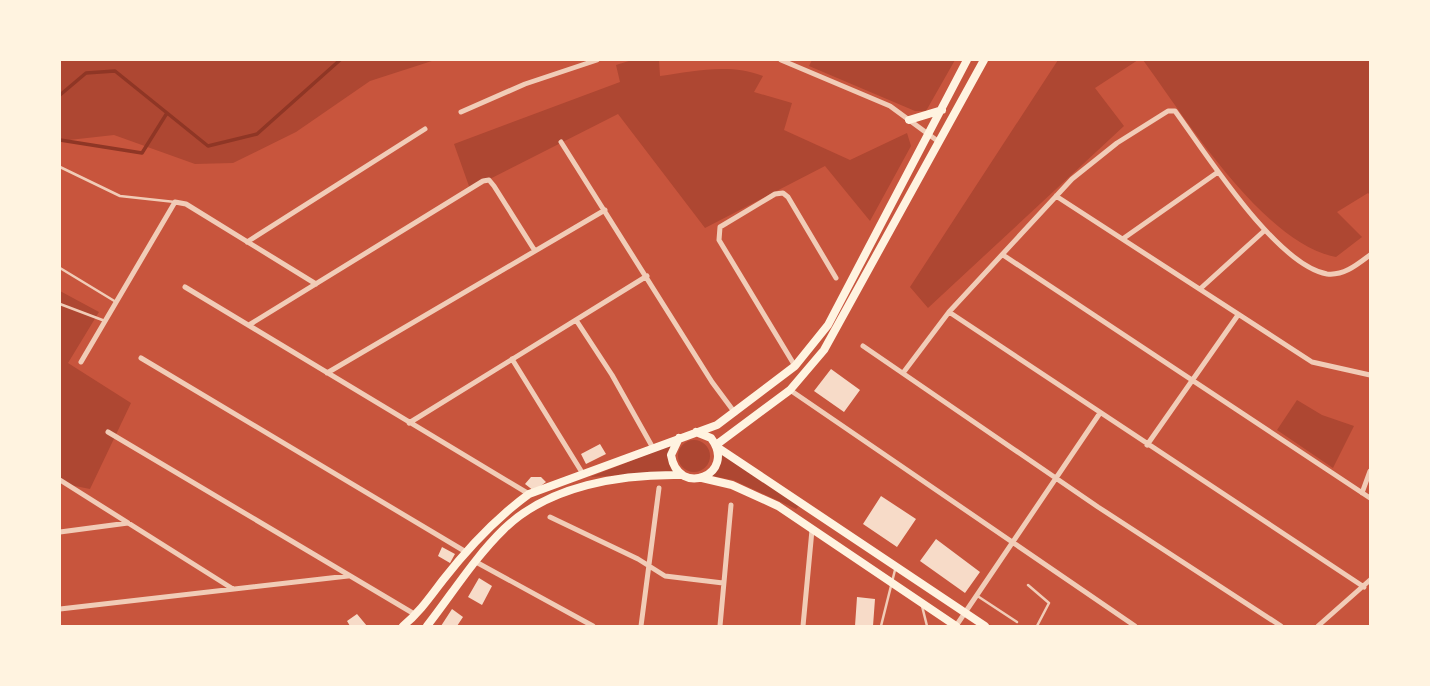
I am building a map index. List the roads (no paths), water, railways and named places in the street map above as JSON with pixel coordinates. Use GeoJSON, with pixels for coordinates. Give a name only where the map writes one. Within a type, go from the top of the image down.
{"type":"FeatureCollection","features":[{"type":"Feature","properties":{"kind":"main road"},"geometry":{"type":"LineString","coordinates":[[403,626],[416,615],[466,552],[510,507],[529,494],[681,436],[718,425],[736,414],[795,366],[828,325],[967,60]]}},
{"type":"Feature","properties":{"kind":"main road"},"geometry":{"type":"LineString","coordinates":[[716,446],[790,390],[813,365],[838,329],[984,60]]}},
{"type":"Feature","properties":{"kind":"main road"},"geometry":{"type":"LineString","coordinates":[[909,120],[942,110]]}},
{"type":"Feature","properties":{"kind":"main road"},"geometry":{"type":"LineString","coordinates":[[696,432],[711,438],[716,446],[985,626]]}},
{"type":"Feature","properties":{"kind":"main road"},"geometry":{"type":"LineString","coordinates":[[681,436],[672,448],[671,455],[681,475]]}},
{"type":"Feature","properties":{"kind":"main road"},"geometry":{"type":"LineString","coordinates":[[702,478],[709,474],[718,462],[716,446]]}},
{"type":"Feature","properties":{"kind":"main road"},"geometry":{"type":"LineString","coordinates":[[427,626],[475,562],[505,528],[542,503],[595,483],[628,476],[681,475],[732,485],[769,502],[956,626]]}},
{"type":"Feature","properties":{"kind":"street"},"geometry":{"type":"LineString","coordinates":[[461,112],[525,84],[597,60]]}},
{"type":"Feature","properties":{"kind":"street"},"geometry":{"type":"LineString","coordinates":[[782,60],[890,106],[940,142]]}},
{"type":"Feature","properties":{"kind":"street"},"geometry":{"type":"LineString","coordinates":[[903,373],[949,312],[1072,179],[1117,143],[1172,110],[1264,231],[1306,264],[1327,274],[1345,272],[1370,255]]}},
{"type":"Feature","properties":{"kind":"street"},"geometry":{"type":"LineString","coordinates":[[247,242],[425,129]]}},
{"type":"Feature","properties":{"kind":"street"},"geometry":{"type":"LineString","coordinates":[[561,142],[714,386],[736,414]]}},
{"type":"Feature","properties":{"kind":"street"},"geometry":{"type":"LineString","coordinates":[[1124,237],[1218,172]]}},
{"type":"Feature","properties":{"kind":"street"},"geometry":{"type":"LineString","coordinates":[[249,325],[482,181],[489,180],[535,251]]}},
{"type":"Feature","properties":{"kind":"street"},"geometry":{"type":"LineString","coordinates":[[795,366],[718,233],[720,227],[775,194],[783,193],[788,197],[836,278]]}},
{"type":"Feature","properties":{"kind":"street"},"geometry":{"type":"LineString","coordinates":[[1056,196],[1124,237],[1312,362],[1370,374]]}},
{"type":"Feature","properties":{"kind":"street"},"geometry":{"type":"LineString","coordinates":[[81,362],[175,202],[186,204],[316,284]]}},
{"type":"Feature","properties":{"kind":"street"},"geometry":{"type":"LineString","coordinates":[[327,373],[605,210]]}},
{"type":"Feature","properties":{"kind":"street"},"geometry":{"type":"LineString","coordinates":[[1200,289],[1264,231]]}},
{"type":"Feature","properties":{"kind":"street"},"geometry":{"type":"LineString","coordinates":[[1003,255],[1370,498]]}},
{"type":"Feature","properties":{"kind":"street"},"geometry":{"type":"LineString","coordinates":[[409,423],[647,276]]}},
{"type":"Feature","properties":{"kind":"street"},"geometry":{"type":"LineString","coordinates":[[185,287],[529,494]]}},
{"type":"Feature","properties":{"kind":"street"},"geometry":{"type":"LineString","coordinates":[[949,312],[1364,587]]}},
{"type":"Feature","properties":{"kind":"street"},"geometry":{"type":"LineString","coordinates":[[1147,445],[1238,315]]}},
{"type":"Feature","properties":{"kind":"street"},"geometry":{"type":"LineString","coordinates":[[576,320],[612,375],[653,448]]}},
{"type":"Feature","properties":{"kind":"street"},"geometry":{"type":"LineString","coordinates":[[863,346],[1056,478],[1281,626]]}},
{"type":"Feature","properties":{"kind":"street"},"geometry":{"type":"LineString","coordinates":[[141,358],[466,552]]}},
{"type":"Feature","properties":{"kind":"street"},"geometry":{"type":"LineString","coordinates":[[512,359],[583,474]]}},
{"type":"Feature","properties":{"kind":"street"},"geometry":{"type":"LineString","coordinates":[[790,390],[1135,626]]}},
{"type":"Feature","properties":{"kind":"street"},"geometry":{"type":"LineString","coordinates":[[956,626],[979,597],[1100,413]]}},
{"type":"Feature","properties":{"kind":"street"},"geometry":{"type":"LineString","coordinates":[[108,432],[416,615]]}},
{"type":"Feature","properties":{"kind":"street"},"geometry":{"type":"LineString","coordinates":[[1362,493],[1370,471]]}},
{"type":"Feature","properties":{"kind":"street"},"geometry":{"type":"LineString","coordinates":[[60,480],[233,589]]}},
{"type":"Feature","properties":{"kind":"street"},"geometry":{"type":"LineString","coordinates":[[641,626],[659,488]]}},
{"type":"Feature","properties":{"kind":"street"},"geometry":{"type":"LineString","coordinates":[[720,626],[731,505]]}},
{"type":"Feature","properties":{"kind":"street"},"geometry":{"type":"LineString","coordinates":[[550,517],[665,576],[723,583]]}},
{"type":"Feature","properties":{"kind":"street"},"geometry":{"type":"LineString","coordinates":[[60,532],[128,523]]}},
{"type":"Feature","properties":{"kind":"street"},"geometry":{"type":"LineString","coordinates":[[803,626],[812,530]]}},
{"type":"Feature","properties":{"kind":"street"},"geometry":{"type":"LineString","coordinates":[[475,562],[593,626]]}},
{"type":"Feature","properties":{"kind":"street"},"geometry":{"type":"LineString","coordinates":[[60,609],[348,576]]}},
{"type":"Feature","properties":{"kind":"street"},"geometry":{"type":"LineString","coordinates":[[1318,626],[1370,580]]}},
{"type":"Feature","properties":{"kind":"lane"},"geometry":{"type":"LineString","coordinates":[[60,167],[120,196],[175,202]]}},
{"type":"Feature","properties":{"kind":"lane"},"geometry":{"type":"LineString","coordinates":[[60,268],[116,302]]}},
{"type":"Feature","properties":{"kind":"lane"},"geometry":{"type":"LineString","coordinates":[[60,304],[105,321]]}},
{"type":"Feature","properties":{"kind":"lane"},"geometry":{"type":"LineString","coordinates":[[881,626],[890,582],[897,567]]}},
{"type":"Feature","properties":{"kind":"lane"},"geometry":{"type":"LineString","coordinates":[[1028,585],[1049,603],[1037,626]]}},
{"type":"Feature","properties":{"kind":"lane"},"geometry":{"type":"LineString","coordinates":[[979,597],[1017,622]]}},
{"type":"Feature","properties":{"kind":"lane"},"geometry":{"type":"LineString","coordinates":[[922,604],[927,626]]}},
{"type":"Feature","properties":{"kind":"waterway"},"geometry":{"type":"LineString","coordinates":[[60,95],[86,73],[115,71],[208,146],[257,134],[340,60]]}},
{"type":"Feature","properties":{"kind":"waterway"},"geometry":{"type":"LineString","coordinates":[[60,140],[142,153],[167,113]]}}]}
